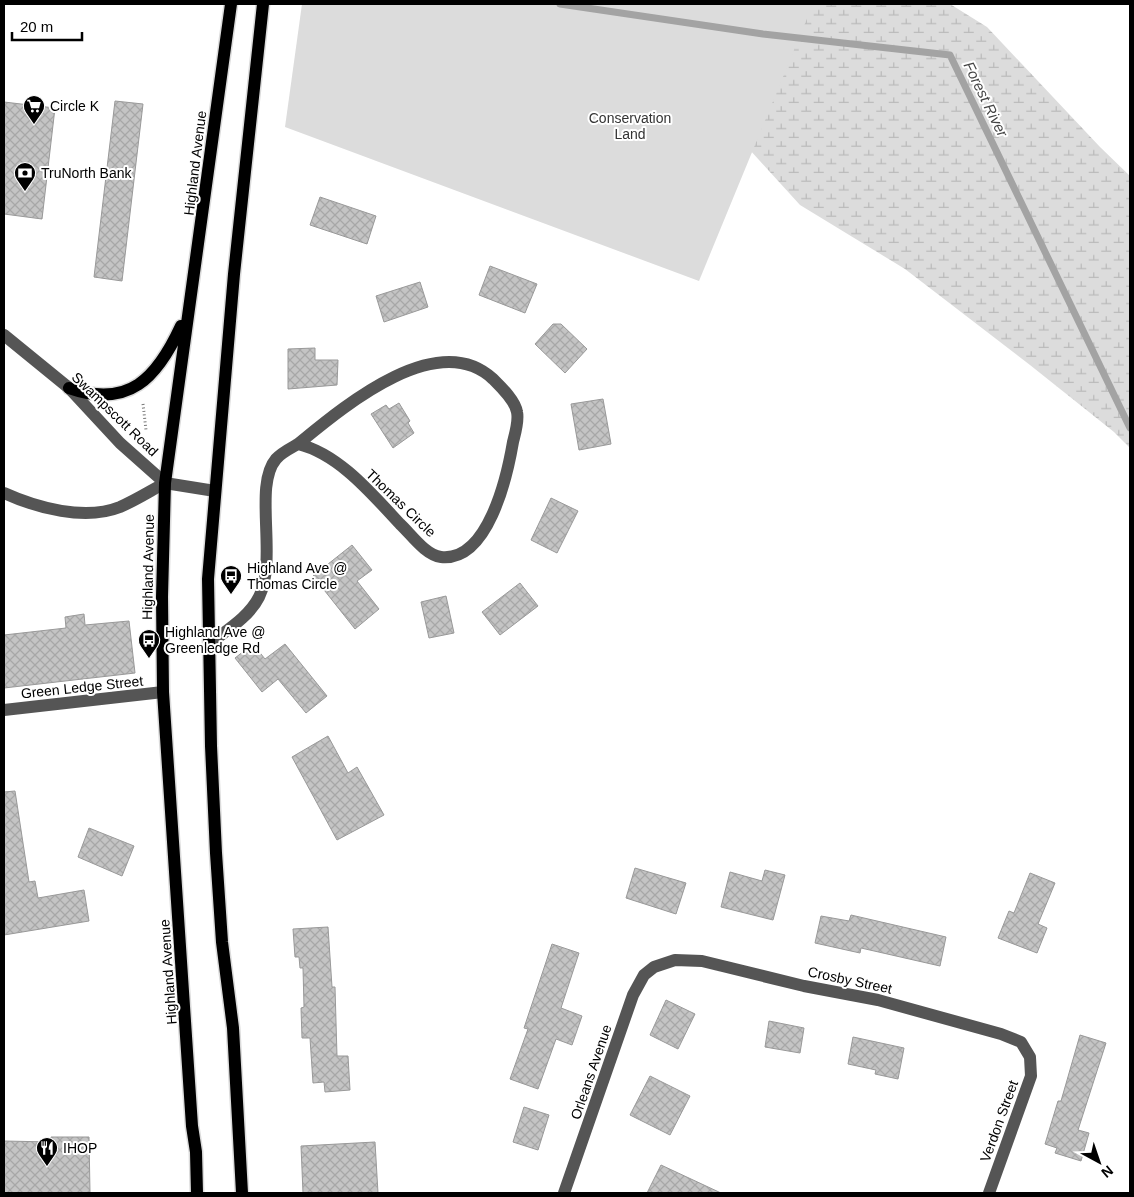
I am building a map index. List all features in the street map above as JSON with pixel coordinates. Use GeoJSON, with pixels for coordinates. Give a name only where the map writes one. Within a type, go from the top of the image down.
{"type":"FeatureCollection","features":[{"type":"Feature","properties":{"kind":"main road","name":"Highland Avenue"},"geometry":{"type":"LineString","coordinates":[[196,1193],[196,1152],[192,1126],[163,692],[162,598],[165,483],[186,315],[203,216],[231,4]]}},
{"type":"Feature","properties":{"kind":"main road"},"geometry":{"type":"LineString","coordinates":[[242,1193],[232,1028],[222,942],[216,853],[211,746],[208,578],[234,274],[264,4]]}},
{"type":"Feature","properties":{"kind":"main road"},"geometry":{"type":"LineString","coordinates":[[69,388],[87,395],[122,394],[147,380],[168,355],[186,315]]}},
{"type":"Feature","properties":{"kind":"street","name":"Swampscott Road"},"geometry":{"type":"LineString","coordinates":[[4,335],[69,388],[120,443],[165,483]]}},
{"type":"Feature","properties":{"kind":"street","name":"Thomas Circle"},"geometry":{"type":"LineString","coordinates":[[210,644],[249,611],[259,596],[265,574],[268,547],[265,508],[268,478],[276,459],[354,401],[398,375],[446,362],[466,363],[486,373],[509,397],[517,412],[511,454],[494,511],[474,545],[459,555],[440,557],[424,548],[329,457],[312,447],[298,444]]}},
{"type":"Feature","properties":{"kind":"street"},"geometry":{"type":"LineString","coordinates":[[4,493],[21,501],[77,514],[119,508],[165,483],[216,491]]}},
{"type":"Feature","properties":{"kind":"street","name":"Green Ledge Street"},"geometry":{"type":"LineString","coordinates":[[4,710],[163,692]]}},
{"type":"Feature","properties":{"kind":"street","name":"Crosby Street"},"geometry":{"type":"LineString","coordinates":[[654,967],[675,960],[702,961],[804,986],[878,1000],[1001,1034],[1021,1042],[1030,1057]]}},
{"type":"Feature","properties":{"kind":"street","name":"Orleans Avenue"},"geometry":{"type":"LineString","coordinates":[[564,1193],[633,995],[644,975],[654,967]]}},
{"type":"Feature","properties":{"kind":"street","name":"Verdon Street"},"geometry":{"type":"LineString","coordinates":[[989,1193],[1029,1083],[1031,1076],[1030,1057]]}},
{"type":"Feature","properties":{"kind":"path"},"geometry":{"type":"LineString","coordinates":[[143,404],[146,430]]}},
{"type":"Feature","properties":{"kind":"green space","name":"Conservation Land"},"geometry":{"type":"Polygon","coordinates":[[[302,4],[813,4],[699,281],[285,127],[302,4]]]}},
{"type":"Feature","properties":{"kind":"green space"},"geometry":{"type":"Polygon","coordinates":[[[758,4],[950,4],[987,27],[1100,147],[1130,176],[1130,448],[1114,432],[1030,365],[905,269],[800,205],[740,139],[758,4]]]}},
{"type":"Feature","properties":{"kind":"building"},"geometry":{"type":"Polygon","coordinates":[[[115,101],[143,104],[122,281],[94,277],[115,101]]]}},
{"type":"Feature","properties":{"kind":"building"},"geometry":{"type":"Polygon","coordinates":[[[4,102],[55,108],[42,219],[4,214],[4,102]]]}},
{"type":"Feature","properties":{"kind":"building"},"geometry":{"type":"Polygon","coordinates":[[[320,197],[376,216],[367,244],[310,225],[320,197]]]}},
{"type":"Feature","properties":{"kind":"building"},"geometry":{"type":"Polygon","coordinates":[[[490,266],[537,284],[525,313],[479,295],[490,266]]]}},
{"type":"Feature","properties":{"kind":"building"},"geometry":{"type":"Polygon","coordinates":[[[420,282],[428,307],[384,322],[376,296],[420,282]]]}},
{"type":"Feature","properties":{"kind":"building"},"geometry":{"type":"Polygon","coordinates":[[[553,324],[561,324],[587,349],[565,373],[535,344],[553,324]]]}},
{"type":"Feature","properties":{"kind":"building"},"geometry":{"type":"Polygon","coordinates":[[[315,348],[315,360],[338,360],[337,385],[288,389],[288,349],[315,348]]]}},
{"type":"Feature","properties":{"kind":"building"},"geometry":{"type":"Polygon","coordinates":[[[603,399],[611,444],[579,450],[571,404],[603,399]]]}},
{"type":"Feature","properties":{"kind":"building"},"geometry":{"type":"Polygon","coordinates":[[[399,403],[410,421],[408,423],[414,433],[393,448],[371,414],[386,405],[389,409],[399,403]]]}},
{"type":"Feature","properties":{"kind":"building"},"geometry":{"type":"Polygon","coordinates":[[[551,498],[578,511],[557,553],[531,540],[551,498]]]}},
{"type":"Feature","properties":{"kind":"building"},"geometry":{"type":"Polygon","coordinates":[[[352,545],[372,570],[357,581],[379,609],[355,629],[313,576],[352,545]]]}},
{"type":"Feature","properties":{"kind":"building"},"geometry":{"type":"Polygon","coordinates":[[[520,583],[538,606],[500,635],[482,612],[520,583]]]}},
{"type":"Feature","properties":{"kind":"building"},"geometry":{"type":"Polygon","coordinates":[[[446,596],[454,633],[429,638],[421,602],[446,596]]]}},
{"type":"Feature","properties":{"kind":"building"},"geometry":{"type":"Polygon","coordinates":[[[84,614],[85,625],[129,621],[135,673],[4,688],[4,635],[66,628],[65,617],[84,614]]]}},
{"type":"Feature","properties":{"kind":"building"},"geometry":{"type":"Polygon","coordinates":[[[253,644],[265,659],[285,644],[327,696],[306,713],[278,679],[262,692],[235,658],[253,644]]]}},
{"type":"Feature","properties":{"kind":"building"},"geometry":{"type":"Polygon","coordinates":[[[328,736],[348,773],[357,767],[384,815],[337,840],[292,757],[328,736]]]}},
{"type":"Feature","properties":{"kind":"building"},"geometry":{"type":"Polygon","coordinates":[[[15,791],[29,882],[35,881],[38,898],[84,890],[89,921],[4,935],[4,792],[15,791]]]}},
{"type":"Feature","properties":{"kind":"building"},"geometry":{"type":"Polygon","coordinates":[[[89,828],[134,846],[122,876],[78,857],[89,828]]]}},
{"type":"Feature","properties":{"kind":"building"},"geometry":{"type":"Polygon","coordinates":[[[635,868],[686,883],[676,914],[626,898],[635,868]]]}},
{"type":"Feature","properties":{"kind":"building"},"geometry":{"type":"Polygon","coordinates":[[[765,870],[785,875],[773,920],[721,907],[730,872],[762,881],[765,870]]]}},
{"type":"Feature","properties":{"kind":"building"},"geometry":{"type":"Polygon","coordinates":[[[1030,873],[1055,883],[1038,924],[1047,928],[1037,953],[998,938],[1009,911],[1014,913],[1030,873]]]}},
{"type":"Feature","properties":{"kind":"building"},"geometry":{"type":"Polygon","coordinates":[[[851,915],[946,937],[940,966],[861,948],[860,953],[815,943],[821,916],[849,921],[851,915]]]}},
{"type":"Feature","properties":{"kind":"building"},"geometry":{"type":"Polygon","coordinates":[[[328,927],[332,987],[335,987],[337,1056],[348,1056],[350,1090],[325,1092],[324,1082],[313,1083],[310,1038],[302,1038],[301,1008],[304,1007],[303,968],[300,968],[299,957],[295,957],[293,929],[328,927]]]}},
{"type":"Feature","properties":{"kind":"building"},"geometry":{"type":"Polygon","coordinates":[[[552,944],[579,953],[561,1008],[582,1016],[572,1045],[556,1039],[538,1089],[510,1079],[528,1029],[524,1028],[552,944]]]}},
{"type":"Feature","properties":{"kind":"building"},"geometry":{"type":"Polygon","coordinates":[[[666,1000],[695,1014],[678,1049],[650,1035],[666,1000]]]}},
{"type":"Feature","properties":{"kind":"building"},"geometry":{"type":"Polygon","coordinates":[[[769,1021],[804,1028],[800,1053],[765,1047],[769,1021]]]}},
{"type":"Feature","properties":{"kind":"building"},"geometry":{"type":"Polygon","coordinates":[[[1080,1035],[1106,1043],[1078,1130],[1089,1133],[1081,1161],[1055,1153],[1057,1148],[1045,1144],[1058,1101],[1061,1101],[1080,1035]]]}},
{"type":"Feature","properties":{"kind":"building"},"geometry":{"type":"Polygon","coordinates":[[[853,1037],[904,1048],[898,1079],[875,1074],[876,1070],[848,1064],[853,1037]]]}},
{"type":"Feature","properties":{"kind":"building"},"geometry":{"type":"Polygon","coordinates":[[[650,1076],[690,1096],[670,1135],[630,1115],[650,1076]]]}},
{"type":"Feature","properties":{"kind":"building"},"geometry":{"type":"Polygon","coordinates":[[[524,1107],[549,1115],[538,1150],[513,1142],[524,1107]]]}},
{"type":"Feature","properties":{"kind":"building","name":"IHOP"},"geometry":{"type":"Polygon","coordinates":[[[51,1137],[89,1137],[90,1193],[4,1193],[4,1141],[51,1142],[51,1137]]]}},
{"type":"Feature","properties":{"kind":"building"},"geometry":{"type":"Polygon","coordinates":[[[375,1142],[378,1193],[303,1193],[301,1146],[375,1142]]]}},
{"type":"Feature","properties":{"kind":"building"},"geometry":{"type":"Polygon","coordinates":[[[661,1165],[721,1193],[647,1193],[661,1165]]]}},
{"type":"Feature","properties":{"kind":"waterway","name":"Forest River"},"geometry":{"type":"LineString","coordinates":[[560,4],[763,34],[950,55],[1130,428]]}},
{"type":"Feature","properties":{"kind":"place","name":"Circle K"},"geometry":{"type":"Point","coordinates":[34,125]}},
{"type":"Feature","properties":{"kind":"place","name":"TruNorth Bank"},"geometry":{"type":"Point","coordinates":[25,192]}},
{"type":"Feature","properties":{"kind":"place","name":"Highland Ave @ Thomas Circle"},"geometry":{"type":"Point","coordinates":[231,595]}},
{"type":"Feature","properties":{"kind":"place","name":"Highland Ave @ Greenledge Rd"},"geometry":{"type":"Point","coordinates":[149,659]}},
{"type":"Feature","properties":{"kind":"place","name":"IHOP"},"geometry":{"type":"Point","coordinates":[47,1167]}}]}
